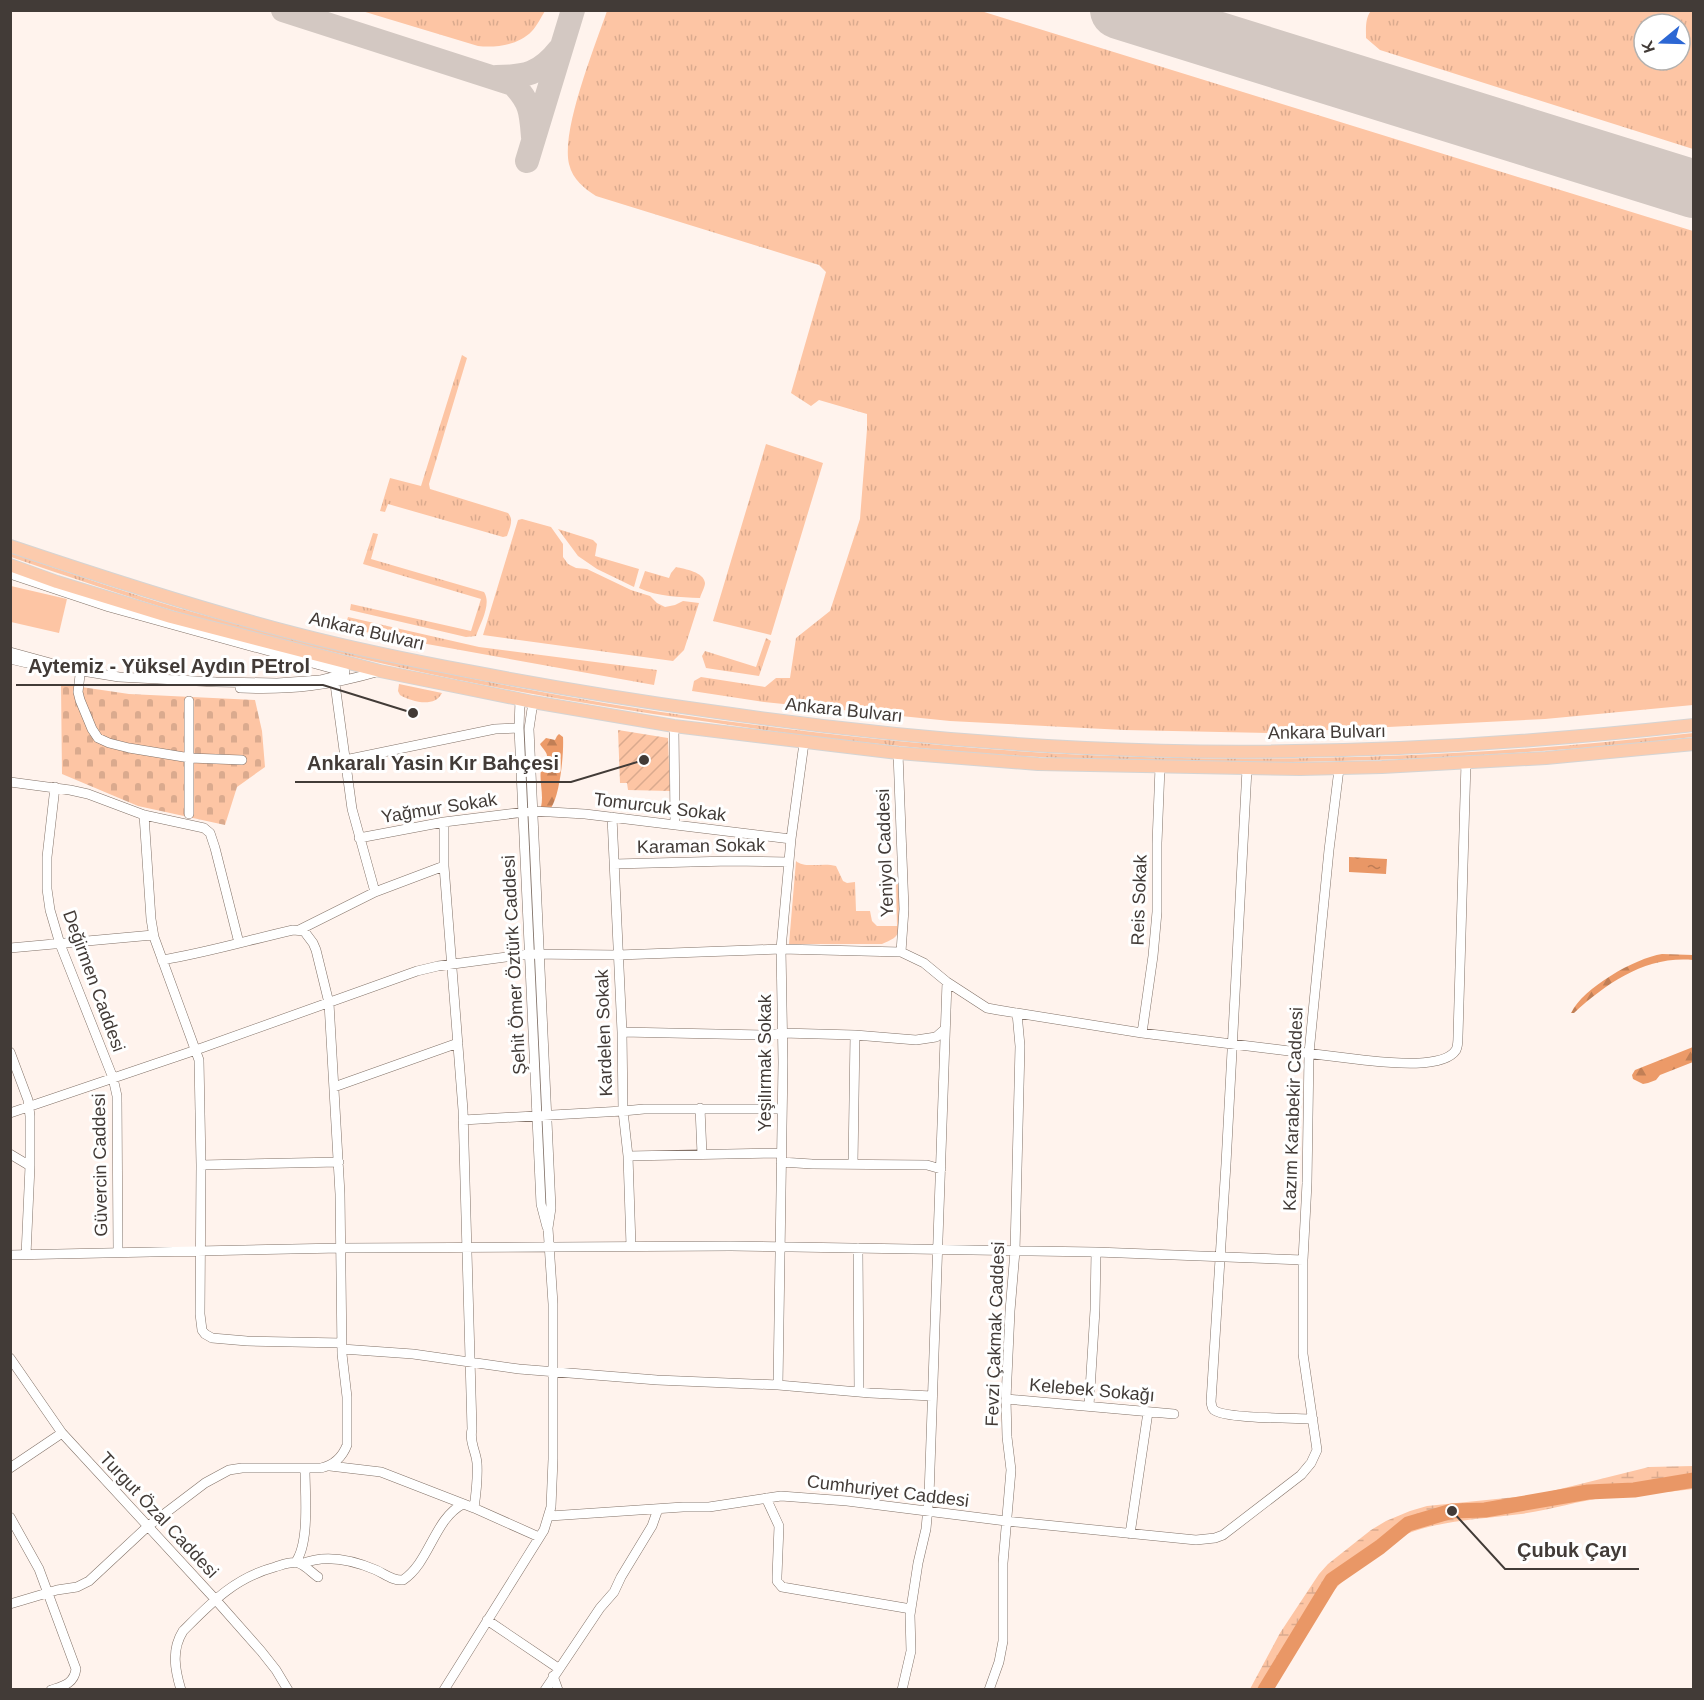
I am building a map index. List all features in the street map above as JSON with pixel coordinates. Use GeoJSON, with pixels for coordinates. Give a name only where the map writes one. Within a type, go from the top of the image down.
{"type":"FeatureCollection","features":[{"type":"Feature","properties":{"kind":"main road","name":"Ankara Bulvarı"},"geometry":{"type":"LineString","coordinates":[[10,546],[103,578],[207,609],[346,646],[580,692],[818,726],[960,741],[1077,748],[1295,751],[1389,749],[1535,740],[1694,725]]}},
{"type":"Feature","properties":{"kind":"main road","name":"Ankara Bulvarı"},"geometry":{"type":"LineString","coordinates":[[10,565],[171,617],[380,671],[526,701],[674,726],[898,753],[1038,764],[1339,769],[1546,758],[1694,744]]}},
{"type":"Feature","properties":{"kind":"street"},"geometry":{"type":"LineString","coordinates":[[10,574],[109,607],[345,672],[326,680],[277,683],[119,677],[76,670],[10,652]]}},
{"type":"Feature","properties":{"kind":"street"},"geometry":{"type":"LineString","coordinates":[[10,659],[114,682],[238,688],[291,689],[335,684],[380,671]]}},
{"type":"Feature","properties":{"kind":"street"},"geometry":{"type":"LineString","coordinates":[[80,675],[78,692],[80,700],[98,738],[129,748],[190,758],[242,760]]}},
{"type":"Feature","properties":{"kind":"street"},"geometry":{"type":"LineString","coordinates":[[335,684],[352,809],[375,892]]}},
{"type":"Feature","properties":{"kind":"street"},"geometry":{"type":"LineString","coordinates":[[189,701],[189,814]]}},
{"type":"Feature","properties":{"kind":"street","name":"Şehit Ömer Öztürk Caddesi"},"geometry":{"type":"LineString","coordinates":[[526,701],[519,728],[528,811]]}},
{"type":"Feature","properties":{"kind":"street","name":"Şehit Ömer Öztürk Caddesi"},"geometry":{"type":"LineString","coordinates":[[444,1689],[550,1516],[553,1459],[553,1304],[548,1228],[541,1204],[542,1115],[528,811],[529,729],[526,701]]}},
{"type":"Feature","properties":{"kind":"street"},"geometry":{"type":"LineString","coordinates":[[674,726],[675,825]]}},
{"type":"Feature","properties":{"kind":"street"},"geometry":{"type":"LineString","coordinates":[[345,760],[495,729],[519,728]]}},
{"type":"Feature","properties":{"kind":"street","name":"Yeşilırmak Sokak"},"geometry":{"type":"LineString","coordinates":[[778,1385],[782,1109],[781,949],[791,839],[804,743]]}},
{"type":"Feature","properties":{"kind":"street","name":"Yeniyol Caddesi"},"geometry":{"type":"LineString","coordinates":[[898,753],[904,909],[901,952]]}},
{"type":"Feature","properties":{"kind":"street"},"geometry":{"type":"LineString","coordinates":[[10,1113],[417,971],[452,964],[534,954],[618,955],[781,949],[901,952],[924,963],[946,982],[987,1008],[1142,1033],[1379,1062],[1416,1063],[1442,1059],[1455,1050],[1458,1036],[1466,762]]}},
{"type":"Feature","properties":{"kind":"street","name":"Reis Sokak"},"geometry":{"type":"LineString","coordinates":[[1142,1033],[1156,923],[1160,767]]}},
{"type":"Feature","properties":{"kind":"street"},"geometry":{"type":"LineString","coordinates":[[1247,769],[1212,1407],[1215,1411],[1234,1415],[1313,1419]]}},
{"type":"Feature","properties":{"kind":"street","name":"Kazım Karabekir Caddesi"},"geometry":{"type":"LineString","coordinates":[[1223,1535],[1301,1475],[1311,1463],[1317,1450],[1303,1354],[1303,1260],[1309,1053],[1339,769]]}},
{"type":"Feature","properties":{"kind":"street"},"geometry":{"type":"LineString","coordinates":[[10,782],[55,787],[88,795],[144,815],[204,828],[210,833],[215,848],[239,943]]}},
{"type":"Feature","properties":{"kind":"street","name":"Değirmen Caddesi"},"geometry":{"type":"LineString","coordinates":[[55,787],[48,856],[47,889],[50,910],[60,944],[113,1077]]}},
{"type":"Feature","properties":{"kind":"street","name":"Tomurcuk Sokak"},"geometry":{"type":"LineString","coordinates":[[528,811],[612,817],[791,839]]}},
{"type":"Feature","properties":{"kind":"street","name":"Yağmur Sokak"},"geometry":{"type":"LineString","coordinates":[[359,838],[444,822],[528,811]]}},
{"type":"Feature","properties":{"kind":"street"},"geometry":{"type":"LineString","coordinates":[[144,815],[153,935],[200,1064],[201,1326],[205,1334],[247,1341],[342,1346],[519,1369],[657,1380],[778,1385],[932,1396]]}},
{"type":"Feature","properties":{"kind":"street","name":"Kardelen Sokak"},"geometry":{"type":"LineString","coordinates":[[612,817],[622,1032],[623,1111],[628,1156],[631,1246]]}},
{"type":"Feature","properties":{"kind":"street"},"geometry":{"type":"LineString","coordinates":[[444,822],[444,866],[463,1120],[471,1362],[472,1429],[470,1440],[477,1463],[474,1508]]}},
{"type":"Feature","properties":{"kind":"street","name":"Karaman Sokak"},"geometry":{"type":"LineString","coordinates":[[614,864],[789,862]]}},
{"type":"Feature","properties":{"kind":"street"},"geometry":{"type":"LineString","coordinates":[[162,960],[218,950],[298,930],[375,892],[444,866]]}},
{"type":"Feature","properties":{"kind":"street"},"geometry":{"type":"LineString","coordinates":[[298,930],[308,934],[316,950],[329,1003],[339,1162],[342,1346],[348,1437],[344,1452],[330,1466]]}},
{"type":"Feature","properties":{"kind":"street"},"geometry":{"type":"LineString","coordinates":[[10,948],[153,935]]}},
{"type":"Feature","properties":{"kind":"street"},"geometry":{"type":"LineString","coordinates":[[902,1689],[911,1651],[911,1609],[926,1528],[929,1496],[946,982]]}},
{"type":"Feature","properties":{"kind":"street","name":"Fevzi Çakmak Caddesi"},"geometry":{"type":"LineString","coordinates":[[989,1689],[999,1662],[1002,1641],[1003,1563],[1011,1470],[1006,1399],[1015,1251],[1020,1046],[1017,1013]]}},
{"type":"Feature","properties":{"kind":"street"},"geometry":{"type":"LineString","coordinates":[[622,1032],[767,1035],[782,1033],[855,1035],[916,1040],[936,1037],[944,1030]]}},
{"type":"Feature","properties":{"kind":"street"},"geometry":{"type":"LineString","coordinates":[[853,1164],[855,1035]]}},
{"type":"Feature","properties":{"kind":"street"},"geometry":{"type":"LineString","coordinates":[[334,1087],[458,1043]]}},
{"type":"Feature","properties":{"kind":"street"},"geometry":{"type":"LineString","coordinates":[[10,1052],[29,1106],[31,1126],[26,1255]]}},
{"type":"Feature","properties":{"kind":"street","name":"Güvercin Caddesi"},"geometry":{"type":"LineString","coordinates":[[113,1077],[118,1105],[118,1252]]}},
{"type":"Feature","properties":{"kind":"street"},"geometry":{"type":"LineString","coordinates":[[700,1108],[702,1154]]}},
{"type":"Feature","properties":{"kind":"street"},"geometry":{"type":"LineString","coordinates":[[463,1120],[644,1109],[782,1109]]}},
{"type":"Feature","properties":{"kind":"street"},"geometry":{"type":"LineString","coordinates":[[10,1154],[30,1166]]}},
{"type":"Feature","properties":{"kind":"street"},"geometry":{"type":"LineString","coordinates":[[628,1156],[702,1154],[781,1158],[812,1164],[927,1165],[940,1169]]}},
{"type":"Feature","properties":{"kind":"street"},"geometry":{"type":"LineString","coordinates":[[201,1165],[339,1162]]}},
{"type":"Feature","properties":{"kind":"street"},"geometry":{"type":"LineString","coordinates":[[10,1255],[341,1248],[631,1246],[1096,1252],[1303,1260]]}},
{"type":"Feature","properties":{"kind":"street"},"geometry":{"type":"LineString","coordinates":[[858,1248],[859,1392]]}},
{"type":"Feature","properties":{"kind":"street"},"geometry":{"type":"LineString","coordinates":[[1089,1406],[1096,1252]]}},
{"type":"Feature","properties":{"kind":"street","name":"Turgut Özal Caddesi"},"geometry":{"type":"LineString","coordinates":[[12,1365],[62,1433],[261,1651],[288,1689]]}},
{"type":"Feature","properties":{"kind":"street","name":"Kelebek Sokağı"},"geometry":{"type":"LineString","coordinates":[[1006,1399],[1174,1414]]}},
{"type":"Feature","properties":{"kind":"street"},"geometry":{"type":"LineString","coordinates":[[1130,1534],[1148,1412]]}},
{"type":"Feature","properties":{"kind":"street"},"geometry":{"type":"LineString","coordinates":[[10,1468],[62,1433]]}},
{"type":"Feature","properties":{"kind":"street"},"geometry":{"type":"LineString","coordinates":[[10,1604],[49,1592],[77,1587],[89,1581],[147,1527],[205,1483],[229,1470],[305,1469],[330,1466],[381,1472],[474,1508],[539,1537]]}},
{"type":"Feature","properties":{"kind":"street"},"geometry":{"type":"LineString","coordinates":[[298,1564],[304,1540],[305,1469]]}},
{"type":"Feature","properties":{"kind":"street","name":"Cumhuriyet Caddesi"},"geometry":{"type":"LineString","coordinates":[[550,1516],[682,1507],[709,1508],[781,1496],[847,1500],[927,1512],[1196,1540],[1223,1535]]}},
{"type":"Feature","properties":{"kind":"street"},"geometry":{"type":"LineString","coordinates":[[766,1498],[779,1526],[777,1581],[782,1587],[911,1609]]}},
{"type":"Feature","properties":{"kind":"street"},"geometry":{"type":"LineString","coordinates":[[181,1689],[174,1663],[179,1637],[225,1591],[248,1577],[270,1568],[322,1560],[360,1563],[395,1580],[403,1580],[413,1571],[452,1512],[463,1504]]}},
{"type":"Feature","properties":{"kind":"street"},"geometry":{"type":"LineString","coordinates":[[545,1689],[600,1608],[614,1592],[658,1509]]}},
{"type":"Feature","properties":{"kind":"street"},"geometry":{"type":"LineString","coordinates":[[10,1517],[35,1560],[49,1592],[76,1669],[74,1677],[67,1684],[51,1689]]}},
{"type":"Feature","properties":{"kind":"street"},"geometry":{"type":"LineString","coordinates":[[298,1564],[318,1577]]}},
{"type":"Feature","properties":{"kind":"street"},"geometry":{"type":"LineString","coordinates":[[487,1620],[556,1672],[558,1689]]}},
{"type":"Feature","properties":{"kind":"green space"},"geometry":{"type":"Polygon","coordinates":[[[362,11],[545,11],[534,29],[521,40],[500,46],[485,47],[362,11]]]}},
{"type":"Feature","properties":{"kind":"green space"},"geometry":{"type":"Polygon","coordinates":[[[607,11],[981,11],[1693,231],[1693,705],[1545,719],[1269,733],[1124,730],[950,721],[764,702],[692,691],[694,681],[701,677],[765,687],[776,678],[790,678],[796,638],[830,611],[860,519],[867,414],[819,400],[811,406],[791,393],[826,272],[819,265],[596,196],[583,187],[573,175],[569,164],[568,149],[574,110],[607,11]]]}},
{"type":"Feature","properties":{"kind":"green space"},"geometry":{"type":"Polygon","coordinates":[[[1371,11],[1693,11],[1693,149],[1380,50],[1366,38],[1368,17],[1371,11]]]}},
{"type":"Feature","properties":{"kind":"green space"},"geometry":{"type":"Polygon","coordinates":[[[462,355],[467,358],[429,484],[430,489],[508,513],[511,524],[507,536],[503,537],[388,504],[385,512],[380,511],[390,478],[421,486],[462,355]]]}},
{"type":"Feature","properties":{"kind":"green space"},"geometry":{"type":"Polygon","coordinates":[[[766,444],[823,463],[771,635],[713,621],[766,444]]]}},
{"type":"Feature","properties":{"kind":"green space"},"geometry":{"type":"Polygon","coordinates":[[[522,519],[551,527],[563,544],[563,557],[568,564],[576,568],[587,569],[631,590],[650,596],[665,607],[683,601],[699,603],[684,650],[673,661],[483,635],[518,520],[522,519]]]}},
{"type":"Feature","properties":{"kind":"green space"},"geometry":{"type":"Polygon","coordinates":[[[558,529],[593,540],[597,544],[595,556],[639,569],[634,587],[597,569],[578,556],[558,529]]]}},
{"type":"Feature","properties":{"kind":"green space"},"geometry":{"type":"Polygon","coordinates":[[[373,533],[378,534],[371,559],[484,592],[486,608],[476,636],[466,637],[350,610],[351,604],[471,631],[481,599],[363,564],[373,533]]]}},
{"type":"Feature","properties":{"kind":"green space"},"geometry":{"type":"Polygon","coordinates":[[[11,553],[182,609],[378,659],[510,686],[643,709],[851,736],[1086,755],[1238,759],[1390,756],[1542,747],[1693,733],[1693,737],[1495,754],[1291,762],[1154,762],[1017,756],[858,742],[594,705],[379,663],[181,613],[11,557],[11,553]]]}},
{"type":"Feature","properties":{"kind":"green space"},"geometry":{"type":"Polygon","coordinates":[[[676,567],[694,572],[704,579],[705,585],[700,598],[661,595],[639,588],[645,571],[669,578],[676,567]]]}},
{"type":"Feature","properties":{"kind":"green space"},"geometry":{"type":"Polygon","coordinates":[[[11,586],[67,599],[59,633],[11,622],[11,586]]]}},
{"type":"Feature","properties":{"kind":"green space"},"geometry":{"type":"Polygon","coordinates":[[[348,617],[479,647],[657,670],[654,685],[377,635],[345,626],[348,617]]]}},
{"type":"Feature","properties":{"kind":"green space"},"geometry":{"type":"Polygon","coordinates":[[[766,638],[771,641],[759,676],[706,668],[702,656],[705,651],[756,667],[766,638]]]}},
{"type":"Feature","properties":{"kind":"green space"},"geometry":{"type":"Polygon","coordinates":[[[61,684],[129,694],[255,700],[262,731],[265,767],[237,787],[225,825],[138,806],[62,774],[61,684]]]}},
{"type":"Feature","properties":{"kind":"green space"},"geometry":{"type":"Polygon","coordinates":[[[399,684],[442,693],[434,701],[411,700],[400,695],[399,684]]]}},
{"type":"Feature","properties":{"kind":"green space"},"geometry":{"type":"Polygon","coordinates":[[[618,730],[668,738],[670,791],[628,790],[627,783],[620,783],[618,730]]]}},
{"type":"Feature","properties":{"kind":"green space"},"geometry":{"type":"Polygon","coordinates":[[[559,734],[563,737],[563,744],[557,794],[551,808],[541,807],[541,769],[547,756],[540,744],[546,738],[555,740],[559,734]]]}},
{"type":"Feature","properties":{"kind":"green space"},"geometry":{"type":"Polygon","coordinates":[[[796,861],[804,865],[836,866],[843,881],[855,882],[856,911],[870,911],[872,921],[877,926],[897,926],[896,880],[900,880],[900,929],[897,935],[882,944],[789,944],[796,861]]]}},
{"type":"Feature","properties":{"kind":"green space"},"geometry":{"type":"Polygon","coordinates":[[[1662,954],[1693,955],[1693,960],[1659,962],[1629,973],[1571,1013],[1577,1003],[1598,984],[1638,961],[1662,954]]]}},
{"type":"Feature","properties":{"kind":"green space"},"geometry":{"type":"Polygon","coordinates":[[[1693,1047],[1693,1062],[1660,1075],[1656,1080],[1648,1083],[1643,1084],[1633,1079],[1632,1075],[1635,1070],[1693,1047]]]}},
{"type":"Feature","properties":{"kind":"green space"},"geometry":{"type":"Polygon","coordinates":[[[1693,1466],[1693,1489],[1607,1497],[1532,1512],[1447,1523],[1418,1530],[1394,1540],[1364,1561],[1330,1595],[1271,1689],[1250,1689],[1280,1633],[1319,1574],[1328,1564],[1386,1521],[1427,1506],[1536,1495],[1649,1467],[1693,1466]]]}},
{"type":"Feature","properties":{"kind":"water"},"geometry":{"type":"Polygon","coordinates":[[[1349,857],[1387,859],[1386,874],[1349,872],[1349,857]]]}},
{"type":"Feature","properties":{"kind":"waterway"},"geometry":{"type":"LineString","coordinates":[[1265,1690],[1332,1580],[1380,1547],[1408,1524],[1452,1511],[1485,1510],[1588,1492],[1634,1490],[1694,1480]]}},
{"type":"Feature","properties":{"kind":"taxiway"},"geometry":{"type":"LineString","coordinates":[[283,10],[513,84],[529,108],[533,137]]}},
{"type":"Feature","properties":{"kind":"taxiway"},"geometry":{"type":"LineString","coordinates":[[527,161],[573,10]]}},
{"type":"Feature","properties":{"kind":"taxiway"},"geometry":{"type":"LineString","coordinates":[[496,77],[524,75],[538,69],[559,50]]}},
{"type":"Feature","properties":{"kind":"runway"},"geometry":{"type":"LineString","coordinates":[[1119,10],[1694,189]]}},
{"type":"Feature","properties":{"kind":"place","name":"Aytemiz - Yüksel Aydın PEtrol"},"geometry":{"type":"Point","coordinates":[413,713]}},
{"type":"Feature","properties":{"kind":"place","name":"Ankaralı Yasin Kır Bahçesi"},"geometry":{"type":"Point","coordinates":[644,760]}},
{"type":"Feature","properties":{"kind":"place","name":"Çubuk Çayı"},"geometry":{"type":"Point","coordinates":[1452,1511]}}]}
